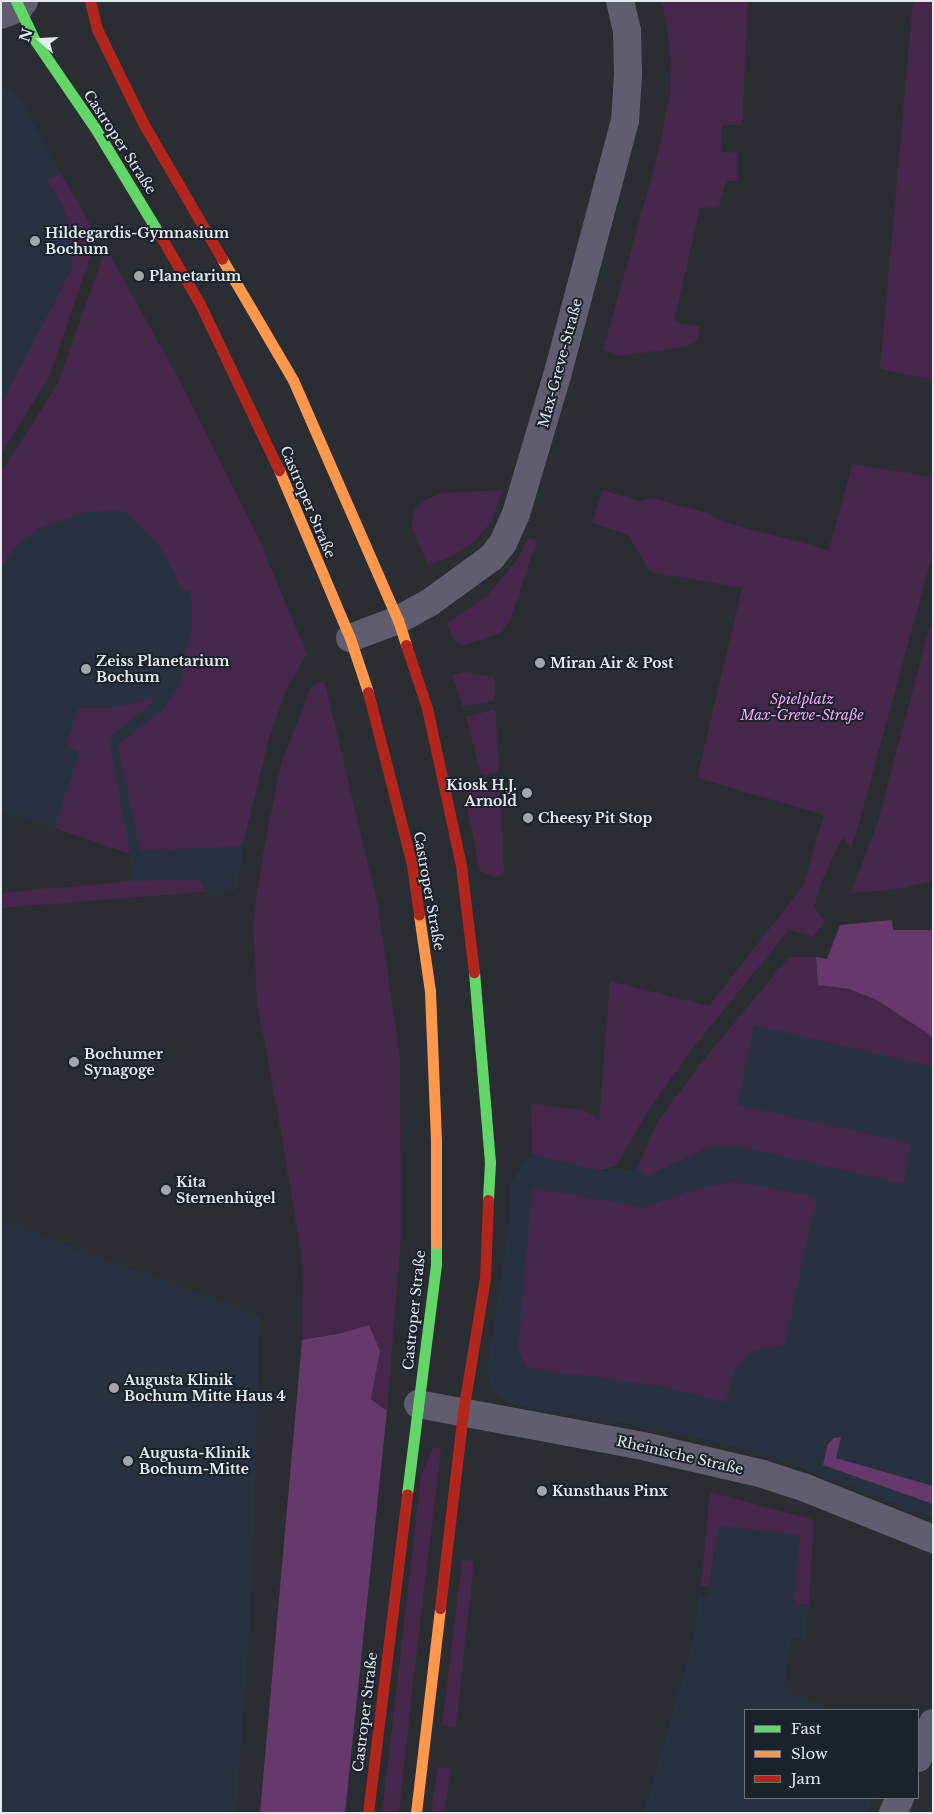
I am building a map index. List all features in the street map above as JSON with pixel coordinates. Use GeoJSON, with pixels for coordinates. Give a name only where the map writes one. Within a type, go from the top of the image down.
{"type":"FeatureCollection","features":[{"type":"Feature","properties":{"kind":"main road","name":"Castroper Straße"},"geometry":{"type":"LineString","coordinates":[[90,1],[97,29],[143,123],[293,380],[398,620],[427,708],[461,865],[472,948],[490,1162],[485,1278],[463,1412],[416,1813]]}},
{"type":"Feature","properties":{"kind":"main road","name":"Castroper Straße"},"geometry":{"type":"LineString","coordinates":[[15,6],[44,56],[95,128],[200,304],[280,472],[350,638],[368,691],[412,865],[430,991],[436,1142],[436,1263],[368,1813]]}},
{"type":"Feature","properties":{"kind":"street","name":"Max-Greve-Straße"},"geometry":{"type":"LineString","coordinates":[[350,638],[398,620],[429,603],[491,558],[503,544],[516,514],[558,376],[625,121],[628,74],[627,31],[620,1]]}},
{"type":"Feature","properties":{"kind":"street","name":"Rheinische Straße"},"geometry":{"type":"LineString","coordinates":[[418,1404],[647,1447],[763,1474],[803,1487],[933,1539]]}},
{"type":"Feature","properties":{"kind":"street"},"geometry":{"type":"LineString","coordinates":[[919,1756],[933,1723]]}},
{"type":"Feature","properties":{"kind":"street"},"geometry":{"type":"LineString","coordinates":[[892,1813],[899,1799]]}},
{"type":"Feature","properties":{"kind":"shaded area","name":"Hildegardis-Gymnasium Bochum"},"geometry":{"type":"Polygon","coordinates":[[[1,86],[14,93],[22,102],[60,172],[47,180],[67,214],[72,268],[1,404],[1,86]]]}},
{"type":"Feature","properties":{"kind":"shaded area"},"geometry":{"type":"Polygon","coordinates":[[[106,248],[181,383],[257,535],[307,654],[288,686],[269,738],[244,840],[237,891],[204,892],[203,883],[196,879],[132,881],[130,854],[1,810],[1,473],[58,383],[106,248]]]}},
{"type":"Feature","properties":{"kind":"shaded area"},"geometry":{"type":"Polygon","coordinates":[[[892,920],[893,930],[933,930],[933,1037],[877,1000],[849,989],[818,985],[816,957],[827,959],[840,925],[892,920]]]}},
{"type":"Feature","properties":{"kind":"shaded area"},"geometry":{"type":"Polygon","coordinates":[[[789,957],[816,957],[818,985],[933,1005],[933,1518],[762,1453],[653,1428],[518,1406],[499,1396],[492,1389],[489,1379],[488,1364],[510,1218],[510,1183],[532,1154],[598,1171],[636,1170],[658,1121],[701,1063],[789,957]]]}},
{"type":"Feature","properties":{"kind":"shaded area","name":"Augusta-Klinik Bochum-Mitte"},"geometry":{"type":"Polygon","coordinates":[[[1,1221],[260,1317],[251,1605],[236,1813],[1,1813],[1,1221]]]}},
{"type":"Feature","properties":{"kind":"shaded area"},"geometry":{"type":"Polygon","coordinates":[[[369,1325],[380,1351],[371,1399],[387,1411],[345,1813],[260,1813],[302,1340],[342,1333],[369,1325]]]}},
{"type":"Feature","properties":{"kind":"shaded area"},"geometry":{"type":"Polygon","coordinates":[[[841,1437],[836,1458],[933,1486],[933,1504],[823,1465],[828,1444],[834,1438],[841,1437]]]}},
{"type":"Feature","properties":{"kind":"shaded area"},"geometry":{"type":"Polygon","coordinates":[[[719,1526],[800,1535],[794,1602],[809,1605],[805,1640],[791,1638],[784,1690],[828,1709],[744,1709],[744,1799],[873,1799],[866,1813],[644,1813],[694,1639],[702,1568],[700,1596],[707,1598],[719,1526]]]}},
{"type":"Feature","properties":{"kind":"green space"},"geometry":{"type":"Polygon","coordinates":[[[661,1],[748,1],[742,125],[722,125],[721,152],[737,153],[737,181],[726,181],[719,207],[700,208],[674,322],[700,326],[698,338],[687,347],[619,356],[603,350],[658,154],[670,93],[671,62],[666,20],[661,1]]]}},
{"type":"Feature","properties":{"kind":"green space"},"geometry":{"type":"Polygon","coordinates":[[[913,1],[933,1],[933,380],[880,369],[913,1]]]}},
{"type":"Feature","properties":{"kind":"green space"},"geometry":{"type":"Polygon","coordinates":[[[60,172],[97,236],[50,375],[1,454],[1,404],[72,268],[67,214],[47,180],[60,172]]]}},
{"type":"Feature","properties":{"kind":"green space"},"geometry":{"type":"Polygon","coordinates":[[[106,248],[181,383],[257,535],[307,654],[288,686],[269,738],[244,840],[239,846],[141,851],[118,745],[163,709],[180,685],[192,627],[191,590],[182,592],[174,572],[157,543],[127,513],[117,510],[85,512],[40,528],[16,546],[1,567],[1,473],[58,383],[106,248]]]}},
{"type":"Feature","properties":{"kind":"green space","name":"Spielplatz Max-Greve-Straße"},"geometry":{"type":"Polygon","coordinates":[[[852,464],[933,477],[933,552],[851,849],[843,836],[821,883],[814,907],[825,921],[813,936],[789,930],[691,1050],[648,1111],[616,1166],[598,1171],[532,1154],[531,1104],[584,1110],[599,1121],[610,981],[709,1006],[803,886],[824,815],[697,778],[742,588],[650,572],[628,535],[592,523],[602,490],[639,501],[652,498],[711,514],[723,522],[829,550],[852,464]]]}},
{"type":"Feature","properties":{"kind":"green space"},"geometry":{"type":"Polygon","coordinates":[[[502,490],[492,521],[472,544],[448,558],[428,565],[412,528],[414,511],[426,499],[443,493],[502,490]]]}},
{"type":"Feature","properties":{"kind":"green space"},"geometry":{"type":"Polygon","coordinates":[[[528,538],[537,540],[510,621],[499,634],[464,645],[458,643],[452,637],[447,623],[488,595],[517,560],[528,538]]]}},
{"type":"Feature","properties":{"kind":"green space"},"geometry":{"type":"Polygon","coordinates":[[[933,614],[933,881],[892,890],[851,893],[878,821],[933,614]]]}},
{"type":"Feature","properties":{"kind":"green space"},"geometry":{"type":"Polygon","coordinates":[[[464,672],[494,677],[495,700],[463,707],[452,675],[464,672]]]}},
{"type":"Feature","properties":{"kind":"green space"},"geometry":{"type":"Polygon","coordinates":[[[324,680],[378,906],[400,1058],[401,1237],[387,1411],[371,1399],[380,1351],[369,1325],[342,1333],[302,1340],[303,1267],[257,1001],[253,923],[263,853],[281,763],[311,687],[324,680]]]}},
{"type":"Feature","properties":{"kind":"green space"},"geometry":{"type":"Polygon","coordinates":[[[150,698],[154,702],[108,738],[130,854],[55,828],[80,752],[66,746],[79,708],[107,708],[129,705],[150,698]]]}},
{"type":"Feature","properties":{"kind":"green space"},"geometry":{"type":"Polygon","coordinates":[[[495,709],[499,767],[496,773],[484,775],[480,772],[466,717],[495,709]]]}},
{"type":"Feature","properties":{"kind":"green space"},"geometry":{"type":"Polygon","coordinates":[[[496,786],[500,792],[504,871],[502,875],[495,877],[480,871],[464,793],[496,786]]]}},
{"type":"Feature","properties":{"kind":"green space"},"geometry":{"type":"Polygon","coordinates":[[[196,879],[203,883],[204,892],[1,908],[1,893],[132,881],[196,879]]]}},
{"type":"Feature","properties":{"kind":"green space"},"geometry":{"type":"Polygon","coordinates":[[[789,957],[816,957],[818,985],[849,989],[877,1000],[933,1037],[933,1067],[754,1025],[737,1105],[910,1143],[904,1184],[741,1147],[709,1147],[649,1175],[636,1170],[658,1121],[701,1063],[789,957]]]}},
{"type":"Feature","properties":{"kind":"green space"},"geometry":{"type":"Polygon","coordinates":[[[734,1181],[816,1197],[784,1346],[753,1350],[734,1370],[726,1402],[658,1386],[527,1368],[518,1350],[533,1188],[643,1207],[689,1191],[734,1181]]]}},
{"type":"Feature","properties":{"kind":"green space"},"geometry":{"type":"Polygon","coordinates":[[[436,1447],[441,1450],[399,1813],[382,1813],[421,1477],[432,1449],[436,1447]]]}},
{"type":"Feature","properties":{"kind":"green space"},"geometry":{"type":"Polygon","coordinates":[[[710,1492],[814,1520],[809,1605],[794,1603],[800,1535],[719,1526],[708,1587],[701,1586],[710,1492]]]}},
{"type":"Feature","properties":{"kind":"green space"},"geometry":{"type":"Polygon","coordinates":[[[462,1560],[474,1562],[456,1727],[442,1725],[462,1560]]]}},
{"type":"Feature","properties":{"kind":"green space"},"geometry":{"type":"Polygon","coordinates":[[[438,1767],[451,1769],[444,1813],[431,1812],[438,1767]]]}},
{"type":"Feature","properties":{"kind":"traffic: fast"},"geometry":{"type":"LineString","coordinates":[[16,1],[34,39],[95,128],[161,237]]}},
{"type":"Feature","properties":{"kind":"traffic: fast"},"geometry":{"type":"LineString","coordinates":[[474,972],[490,1162],[488,1200]]}},
{"type":"Feature","properties":{"kind":"traffic: fast"},"geometry":{"type":"LineString","coordinates":[[407,1494],[436,1263],[436,1243]]}},
{"type":"Feature","properties":{"kind":"traffic: slow"},"geometry":{"type":"LineString","coordinates":[[222,259],[293,380],[398,620],[406,645]]}},
{"type":"Feature","properties":{"kind":"traffic: slow"},"geometry":{"type":"LineString","coordinates":[[279,470],[350,638],[368,692]]}},
{"type":"Feature","properties":{"kind":"traffic: slow"},"geometry":{"type":"LineString","coordinates":[[419,915],[430,991],[436,1142],[436,1243]]}},
{"type":"Feature","properties":{"kind":"traffic: slow"},"geometry":{"type":"LineString","coordinates":[[416,1813],[440,1608]]}},
{"type":"Feature","properties":{"kind":"traffic: jam"},"geometry":{"type":"LineString","coordinates":[[90,1],[97,29],[143,123],[222,259]]}},
{"type":"Feature","properties":{"kind":"traffic: jam"},"geometry":{"type":"LineString","coordinates":[[161,237],[200,304],[279,470]]}},
{"type":"Feature","properties":{"kind":"traffic: jam"},"geometry":{"type":"LineString","coordinates":[[406,645],[427,708],[461,865],[474,972]]}},
{"type":"Feature","properties":{"kind":"traffic: jam"},"geometry":{"type":"LineString","coordinates":[[368,692],[412,865],[419,915]]}},
{"type":"Feature","properties":{"kind":"traffic: jam"},"geometry":{"type":"LineString","coordinates":[[440,1608],[463,1412],[485,1278],[488,1200]]}},
{"type":"Feature","properties":{"kind":"traffic: jam"},"geometry":{"type":"LineString","coordinates":[[368,1813],[407,1494]]}},
{"type":"Feature","properties":{"kind":"place","name":"Hildegardis-Gymnasium Bochum"},"geometry":{"type":"Point","coordinates":[35,241]}},
{"type":"Feature","properties":{"kind":"place","name":"Planetarium"},"geometry":{"type":"Point","coordinates":[139,276]}},
{"type":"Feature","properties":{"kind":"place","name":"Miran Air & Post"},"geometry":{"type":"Point","coordinates":[540,663]}},
{"type":"Feature","properties":{"kind":"place","name":"Zeiss Planetarium Bochum"},"geometry":{"type":"Point","coordinates":[86,669]}},
{"type":"Feature","properties":{"kind":"place","name":"Kiosk H.J. Arnold"},"geometry":{"type":"Point","coordinates":[527,793]}},
{"type":"Feature","properties":{"kind":"place","name":"Cheesy Pit Stop"},"geometry":{"type":"Point","coordinates":[528,818]}},
{"type":"Feature","properties":{"kind":"place","name":"Bochumer Synagoge"},"geometry":{"type":"Point","coordinates":[74,1062]}},
{"type":"Feature","properties":{"kind":"place","name":"Kita Sternenhügel"},"geometry":{"type":"Point","coordinates":[166,1190]}},
{"type":"Feature","properties":{"kind":"place","name":"Augusta Klinik Bochum Mitte Haus 4"},"geometry":{"type":"Point","coordinates":[114,1388]}},
{"type":"Feature","properties":{"kind":"place","name":"Augusta-Klinik Bochum-Mitte"},"geometry":{"type":"Point","coordinates":[128,1461]}},
{"type":"Feature","properties":{"kind":"place","name":"Kunsthaus Pinx"},"geometry":{"type":"Point","coordinates":[542,1491]}}]}
